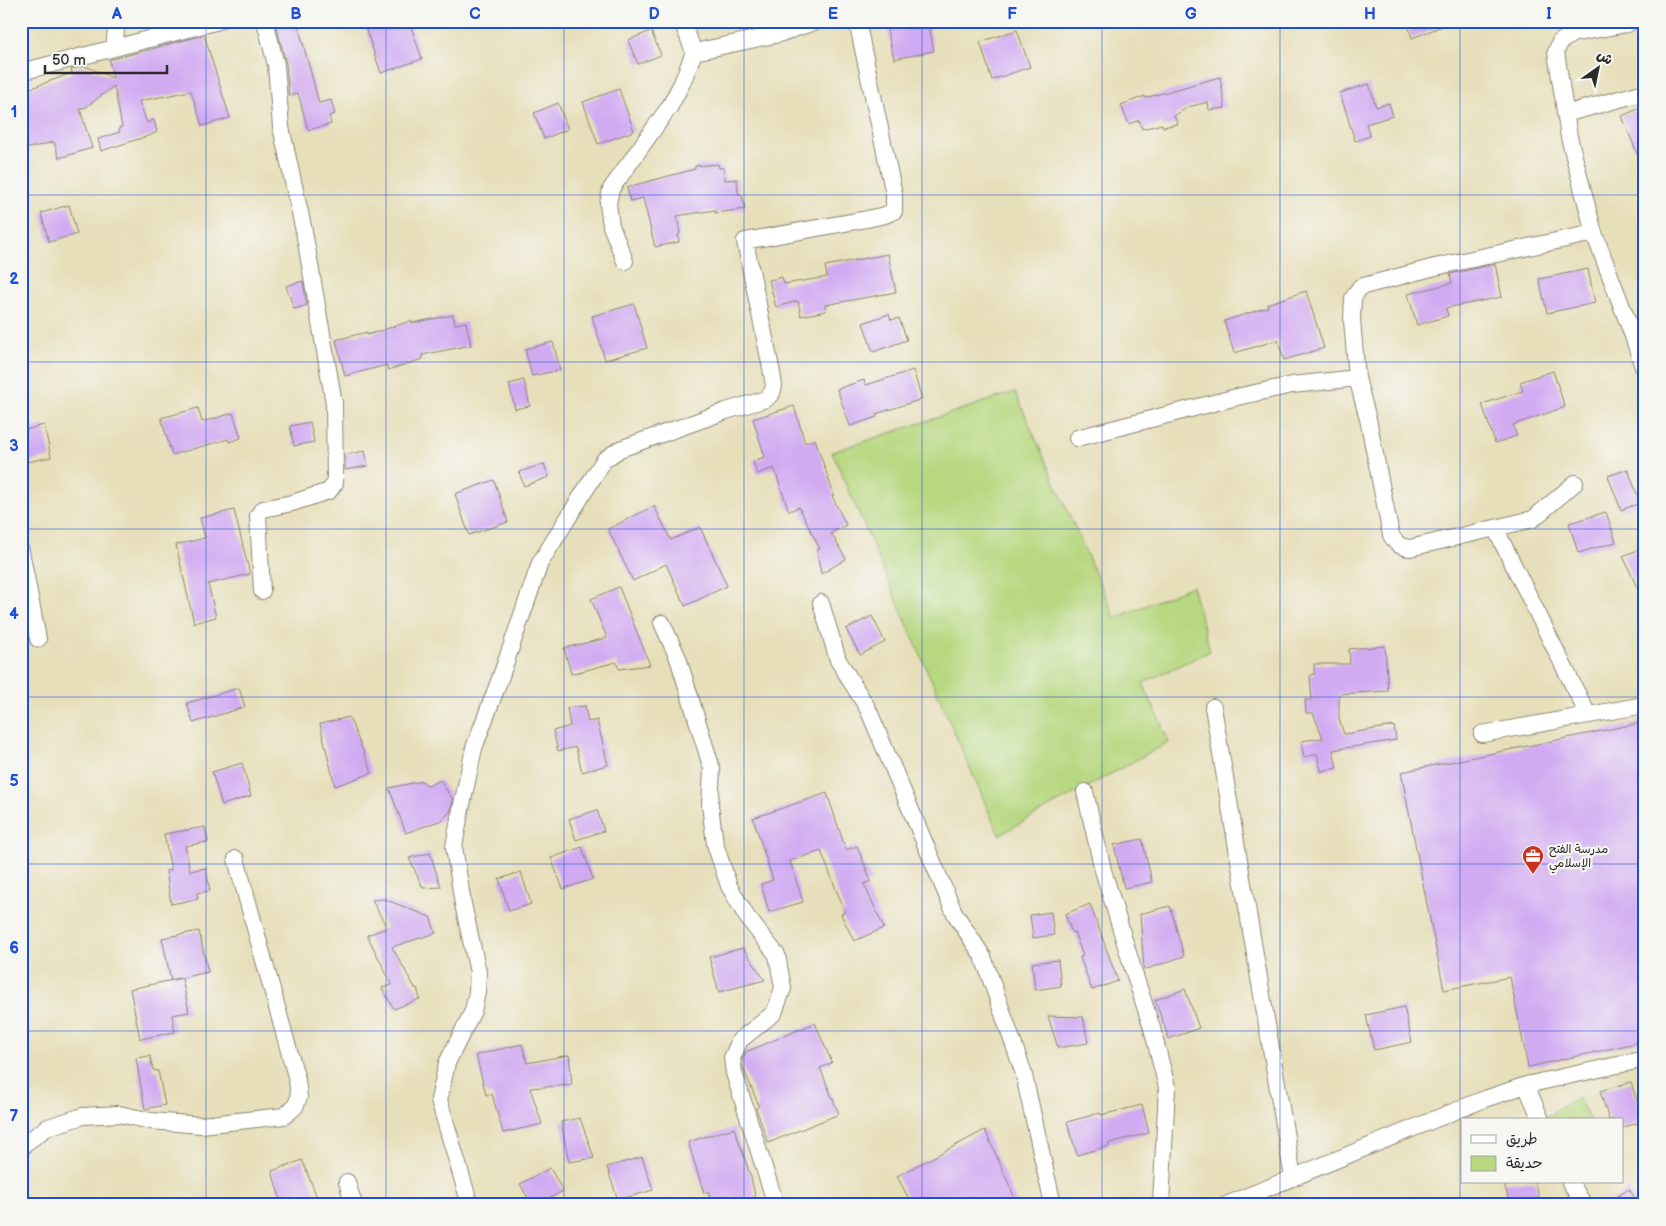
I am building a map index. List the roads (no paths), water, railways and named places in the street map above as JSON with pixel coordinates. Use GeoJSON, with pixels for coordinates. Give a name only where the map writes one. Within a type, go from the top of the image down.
{"type":"FeatureCollection","features":[{"type":"Feature","properties":{"kind":"street"},"geometry":{"type":"LineString","coordinates":[[114,48],[117,21]]}},
{"type":"Feature","properties":{"kind":"street"},"geometry":{"type":"LineString","coordinates":[[21,72],[218,21]]}},
{"type":"Feature","properties":{"kind":"street"},"geometry":{"type":"LineString","coordinates":[[262,591],[258,515],[263,509],[292,503],[328,491],[335,482],[334,402],[304,231],[281,127],[276,65],[265,21]]}},
{"type":"Feature","properties":{"kind":"street"},"geometry":{"type":"LineString","coordinates":[[625,261],[611,226],[608,204],[611,189],[670,106],[682,84],[694,52],[682,21]]}},
{"type":"Feature","properties":{"kind":"street"},"geometry":{"type":"LineString","coordinates":[[694,52],[779,34],[817,21]]}},
{"type":"Feature","properties":{"kind":"street"},"geometry":{"type":"LineString","coordinates":[[470,1205],[439,1100],[447,1063],[473,1011],[477,992],[478,972],[463,904],[454,847],[474,748],[540,563],[604,460],[620,449],[726,411],[766,399],[772,393],[774,386],[772,373],[745,241],[867,219],[894,211],[894,194],[857,21]]}},
{"type":"Feature","properties":{"kind":"street"},"geometry":{"type":"LineString","coordinates":[[1631,21],[1627,24],[1572,34],[1560,42],[1556,52],[1569,137],[1594,233],[1645,373]]}},
{"type":"Feature","properties":{"kind":"street"},"geometry":{"type":"LineString","coordinates":[[1565,114],[1645,92]]}},
{"type":"Feature","properties":{"kind":"street"},"geometry":{"type":"LineString","coordinates":[[1575,483],[1533,518],[1410,548],[1400,547],[1391,535],[1368,419],[1357,378],[1352,320],[1353,298],[1360,287],[1435,267],[1594,233]]}},
{"type":"Feature","properties":{"kind":"street"},"geometry":{"type":"LineString","coordinates":[[1077,438],[1237,397],[1292,385],[1357,378]]}},
{"type":"Feature","properties":{"kind":"street"},"geometry":{"type":"LineString","coordinates":[[1495,528],[1588,715]]}},
{"type":"Feature","properties":{"kind":"street"},"geometry":{"type":"LineString","coordinates":[[21,551],[38,639]]}},
{"type":"Feature","properties":{"kind":"street"},"geometry":{"type":"LineString","coordinates":[[821,603],[838,660],[868,709],[954,912],[983,957],[1023,1071],[1053,1205]]}},
{"type":"Feature","properties":{"kind":"street"},"geometry":{"type":"LineString","coordinates":[[662,623],[678,658],[712,769],[710,805],[715,844],[729,886],[747,917],[777,955],[783,988],[774,1013],[740,1040],[732,1058],[734,1073],[776,1205]]}},
{"type":"Feature","properties":{"kind":"street"},"geometry":{"type":"LineString","coordinates":[[1482,734],[1645,705]]}},
{"type":"Feature","properties":{"kind":"street"},"geometry":{"type":"LineString","coordinates":[[1213,707],[1293,1178]]}},
{"type":"Feature","properties":{"kind":"street"},"geometry":{"type":"LineString","coordinates":[[1085,792],[1104,870],[1152,1028],[1166,1087],[1161,1205]]}},
{"type":"Feature","properties":{"kind":"street"},"geometry":{"type":"LineString","coordinates":[[21,1150],[24,1144],[48,1127],[83,1116],[119,1114],[151,1121],[201,1125],[284,1116],[295,1107],[300,1097],[297,1080],[236,859]]}},
{"type":"Feature","properties":{"kind":"street"},"geometry":{"type":"LineString","coordinates":[[1226,1205],[1482,1100],[1526,1085],[1645,1059]]}},
{"type":"Feature","properties":{"kind":"street"},"geometry":{"type":"LineString","coordinates":[[1526,1085],[1540,1118]]}},
{"type":"Feature","properties":{"kind":"street"},"geometry":{"type":"LineString","coordinates":[[348,1182],[354,1205]]}},
{"type":"Feature","properties":{"kind":"street"},"geometry":{"type":"LineString","coordinates":[[1571,1184],[1584,1205]]}},
{"type":"Feature","properties":{"kind":"place","name":"مدرسة الفتح الإسلامي"},"geometry":{"type":"Point","coordinates":[1533,875]}}]}
